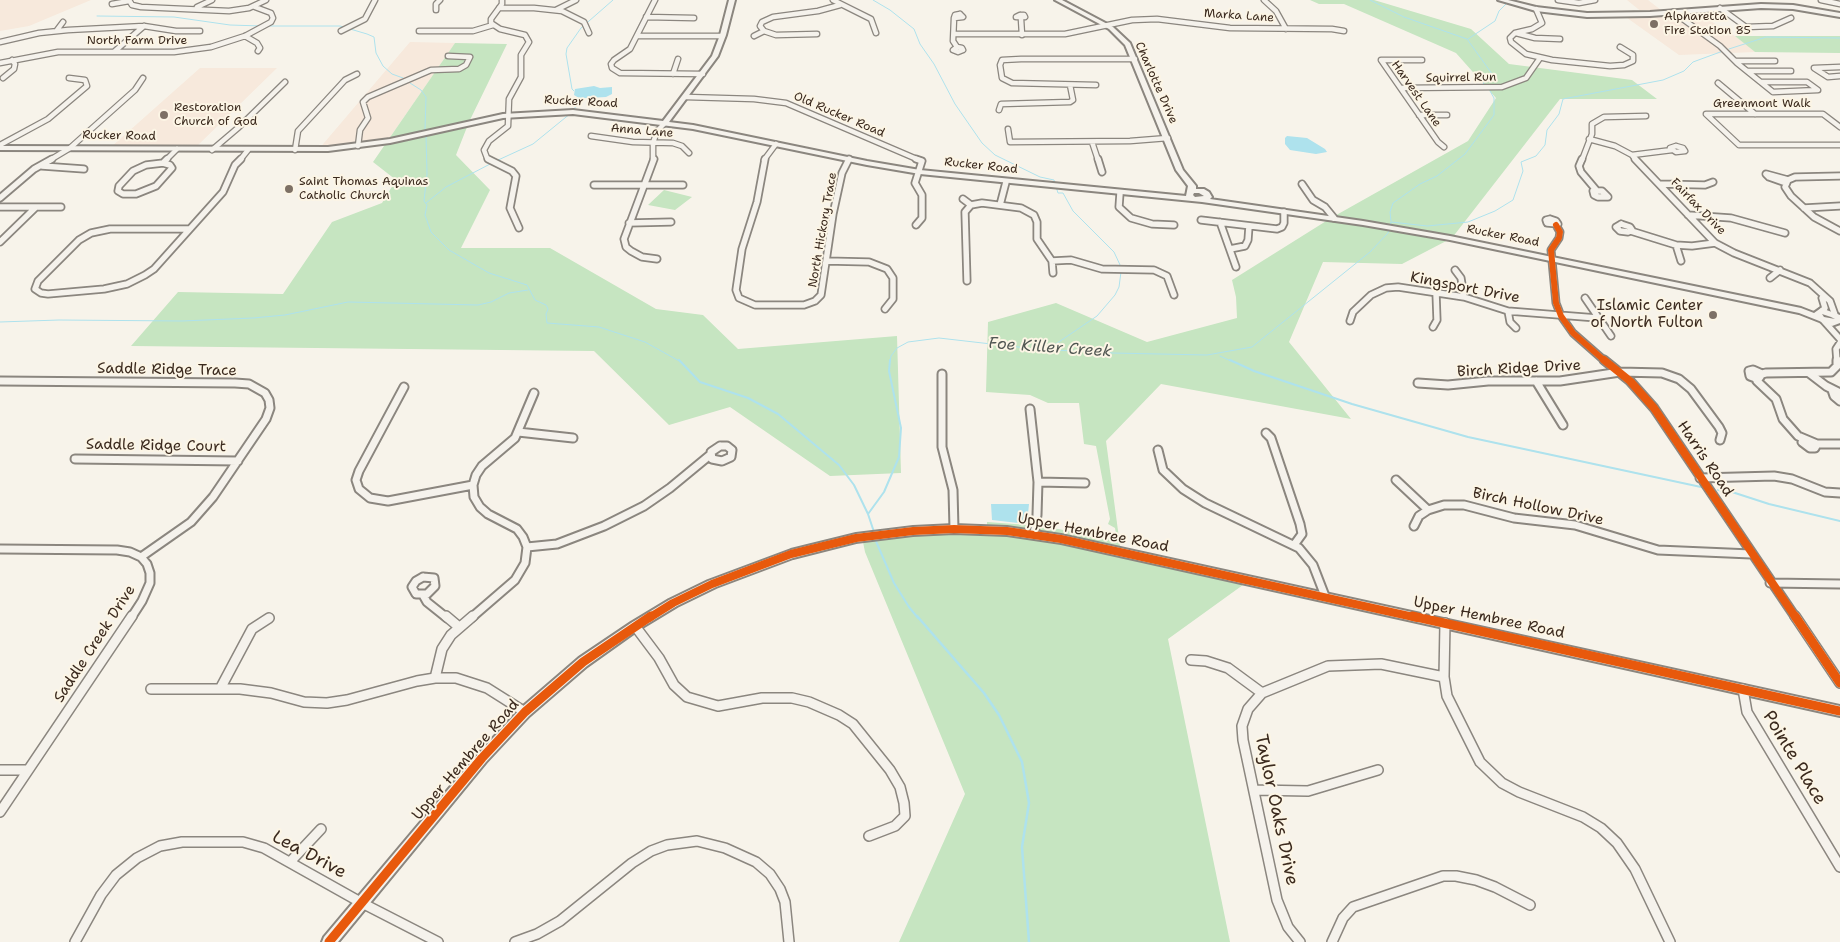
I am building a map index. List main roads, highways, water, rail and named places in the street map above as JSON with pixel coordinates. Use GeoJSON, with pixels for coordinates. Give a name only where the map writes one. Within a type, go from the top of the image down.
{"type":"FeatureCollection","features":[{"type":"Feature","properties":{"kind":"water"},"geometry":{"type":"Polygon","coordinates":[[[594,86],[600,88],[612,87],[612,94],[606,97],[587,98],[579,98],[574,95],[575,89],[594,86]]]}},
{"type":"Feature","properties":{"kind":"water"},"geometry":{"type":"Polygon","coordinates":[[[1287,136],[1307,138],[1327,152],[1316,154],[1290,150],[1285,144],[1287,136]]]}},
{"type":"Feature","properties":{"kind":"water"},"geometry":{"type":"Polygon","coordinates":[[[991,504],[1029,504],[1027,524],[992,520],[991,504]]]}},
{"type":"Feature","properties":{"kind":"waterway"},"geometry":{"type":"LineString","coordinates":[[574,91],[572,89],[566,54],[567,48],[581,28],[613,0]]}},
{"type":"Feature","properties":{"kind":"waterway"},"geometry":{"type":"LineString","coordinates":[[873,0],[890,10],[914,29],[920,44],[934,64],[955,104],[982,143],[995,155],[1040,177],[1054,180],[1058,193],[1063,193],[1073,211],[1114,252],[1121,267]]}},
{"type":"Feature","properties":{"kind":"waterway"},"geometry":{"type":"LineString","coordinates":[[1370,0],[1404,17],[1467,39],[1495,78],[1483,83],[1486,86]]}},
{"type":"Feature","properties":{"kind":"waterway"},"geometry":{"type":"LineString","coordinates":[[1468,39],[1495,21],[1499,11],[1510,0]]}},
{"type":"Feature","properties":{"kind":"waterway"},"geometry":{"type":"LineString","coordinates":[[97,16],[174,17],[230,25],[261,26]]}},
{"type":"Feature","properties":{"kind":"waterway"},"geometry":{"type":"LineString","coordinates":[[268,26],[340,26],[367,34],[374,37],[376,53],[383,66],[392,74],[403,78]]}},
{"type":"Feature","properties":{"kind":"waterway","name":"Foe Killer Creek"},"geometry":{"type":"LineString","coordinates":[[1729,49],[1766,37],[1840,38]]}},
{"type":"Feature","properties":{"kind":"waterway","name":"Foe Killer Creek"},"geometry":{"type":"LineString","coordinates":[[1048,350],[1207,355],[1252,347],[1370,252],[1388,233],[1391,222],[1427,226],[1468,222],[1495,211],[1513,200],[1523,171],[1521,162],[1536,156],[1545,145],[1547,130],[1559,114],[1563,99],[1663,80],[1684,71],[1693,62],[1723,51]]}},
{"type":"Feature","properties":{"kind":"waterway"},"geometry":{"type":"LineString","coordinates":[[410,83],[421,90],[426,97],[425,130]]}},
{"type":"Feature","properties":{"kind":"waterway"},"geometry":{"type":"LineString","coordinates":[[1391,221],[1390,212],[1393,203],[1420,184],[1437,176],[1465,154],[1494,115],[1494,98],[1490,91]]}},
{"type":"Feature","properties":{"kind":"waterway"},"geometry":{"type":"LineString","coordinates":[[496,161],[533,144],[571,113],[577,105],[579,98]]}},
{"type":"Feature","properties":{"kind":"waterway"},"geometry":{"type":"LineString","coordinates":[[426,135],[427,174],[424,201],[427,205],[425,215],[431,232],[449,250],[489,273],[527,285],[535,300],[546,305],[548,309],[546,314],[547,323],[599,327],[645,342],[681,362]]}},
{"type":"Feature","properties":{"kind":"waterway"},"geometry":{"type":"LineString","coordinates":[[426,203],[446,187],[492,163]]}},
{"type":"Feature","properties":{"kind":"waterway"},"geometry":{"type":"LineString","coordinates":[[1048,350],[1097,316],[1115,295],[1119,287],[1121,272]]}},
{"type":"Feature","properties":{"kind":"waterway"},"geometry":{"type":"LineString","coordinates":[[0,322],[59,320],[182,321],[253,318],[285,315],[348,302],[478,305],[491,302],[509,293],[528,290]]}},
{"type":"Feature","properties":{"kind":"waterway","name":"Foe Killer Creek"},"geometry":{"type":"LineString","coordinates":[[890,362],[891,356],[897,348],[908,342],[939,338],[1048,350]]}},
{"type":"Feature","properties":{"kind":"waterway"},"geometry":{"type":"LineString","coordinates":[[1220,356],[1233,362]]}},
{"type":"Feature","properties":{"kind":"waterway","name":"Foe Killer Creek"},"geometry":{"type":"LineString","coordinates":[[868,514],[884,492],[899,457],[901,428],[889,371],[890,360]]}},
{"type":"Feature","properties":{"kind":"waterway"},"geometry":{"type":"LineString","coordinates":[[1230,360],[1254,371],[1352,404],[1468,437],[1701,487]]}},
{"type":"Feature","properties":{"kind":"waterway"},"geometry":{"type":"LineString","coordinates":[[681,362],[700,382],[748,398],[778,414],[839,465],[854,485],[868,514]]}},
{"type":"Feature","properties":{"kind":"waterway"},"geometry":{"type":"LineString","coordinates":[[1718,490],[1732,492],[1769,504],[1840,521]]}},
{"type":"Feature","properties":{"kind":"waterway","name":"Foe Killer Creek"},"geometry":{"type":"LineString","coordinates":[[868,514],[874,532]]}},
{"type":"Feature","properties":{"kind":"waterway","name":"Foe Killer Creek"},"geometry":{"type":"LineString","coordinates":[[875,539],[894,583],[918,618]]}},
{"type":"Feature","properties":{"kind":"waterway","name":"Foe Killer Creek"},"geometry":{"type":"LineString","coordinates":[[917,616],[984,693],[999,715],[1022,762],[1029,803],[1022,847],[1029,942]]}},
{"type":"Feature","properties":{"kind":"place","name":"Alpharetta Fire Station 85"},"geometry":{"type":"Point","coordinates":[1654,24]}},
{"type":"Feature","properties":{"kind":"place","name":"Restoration Church of God"},"geometry":{"type":"Point","coordinates":[164,115]}},
{"type":"Feature","properties":{"kind":"place","name":"Saint Thomas Aquinas Catholic Church"},"geometry":{"type":"Point","coordinates":[289,189]}},
{"type":"Feature","properties":{"kind":"place","name":"Islamic Center of North Fulton"},"geometry":{"type":"Point","coordinates":[1713,315]}}]}
